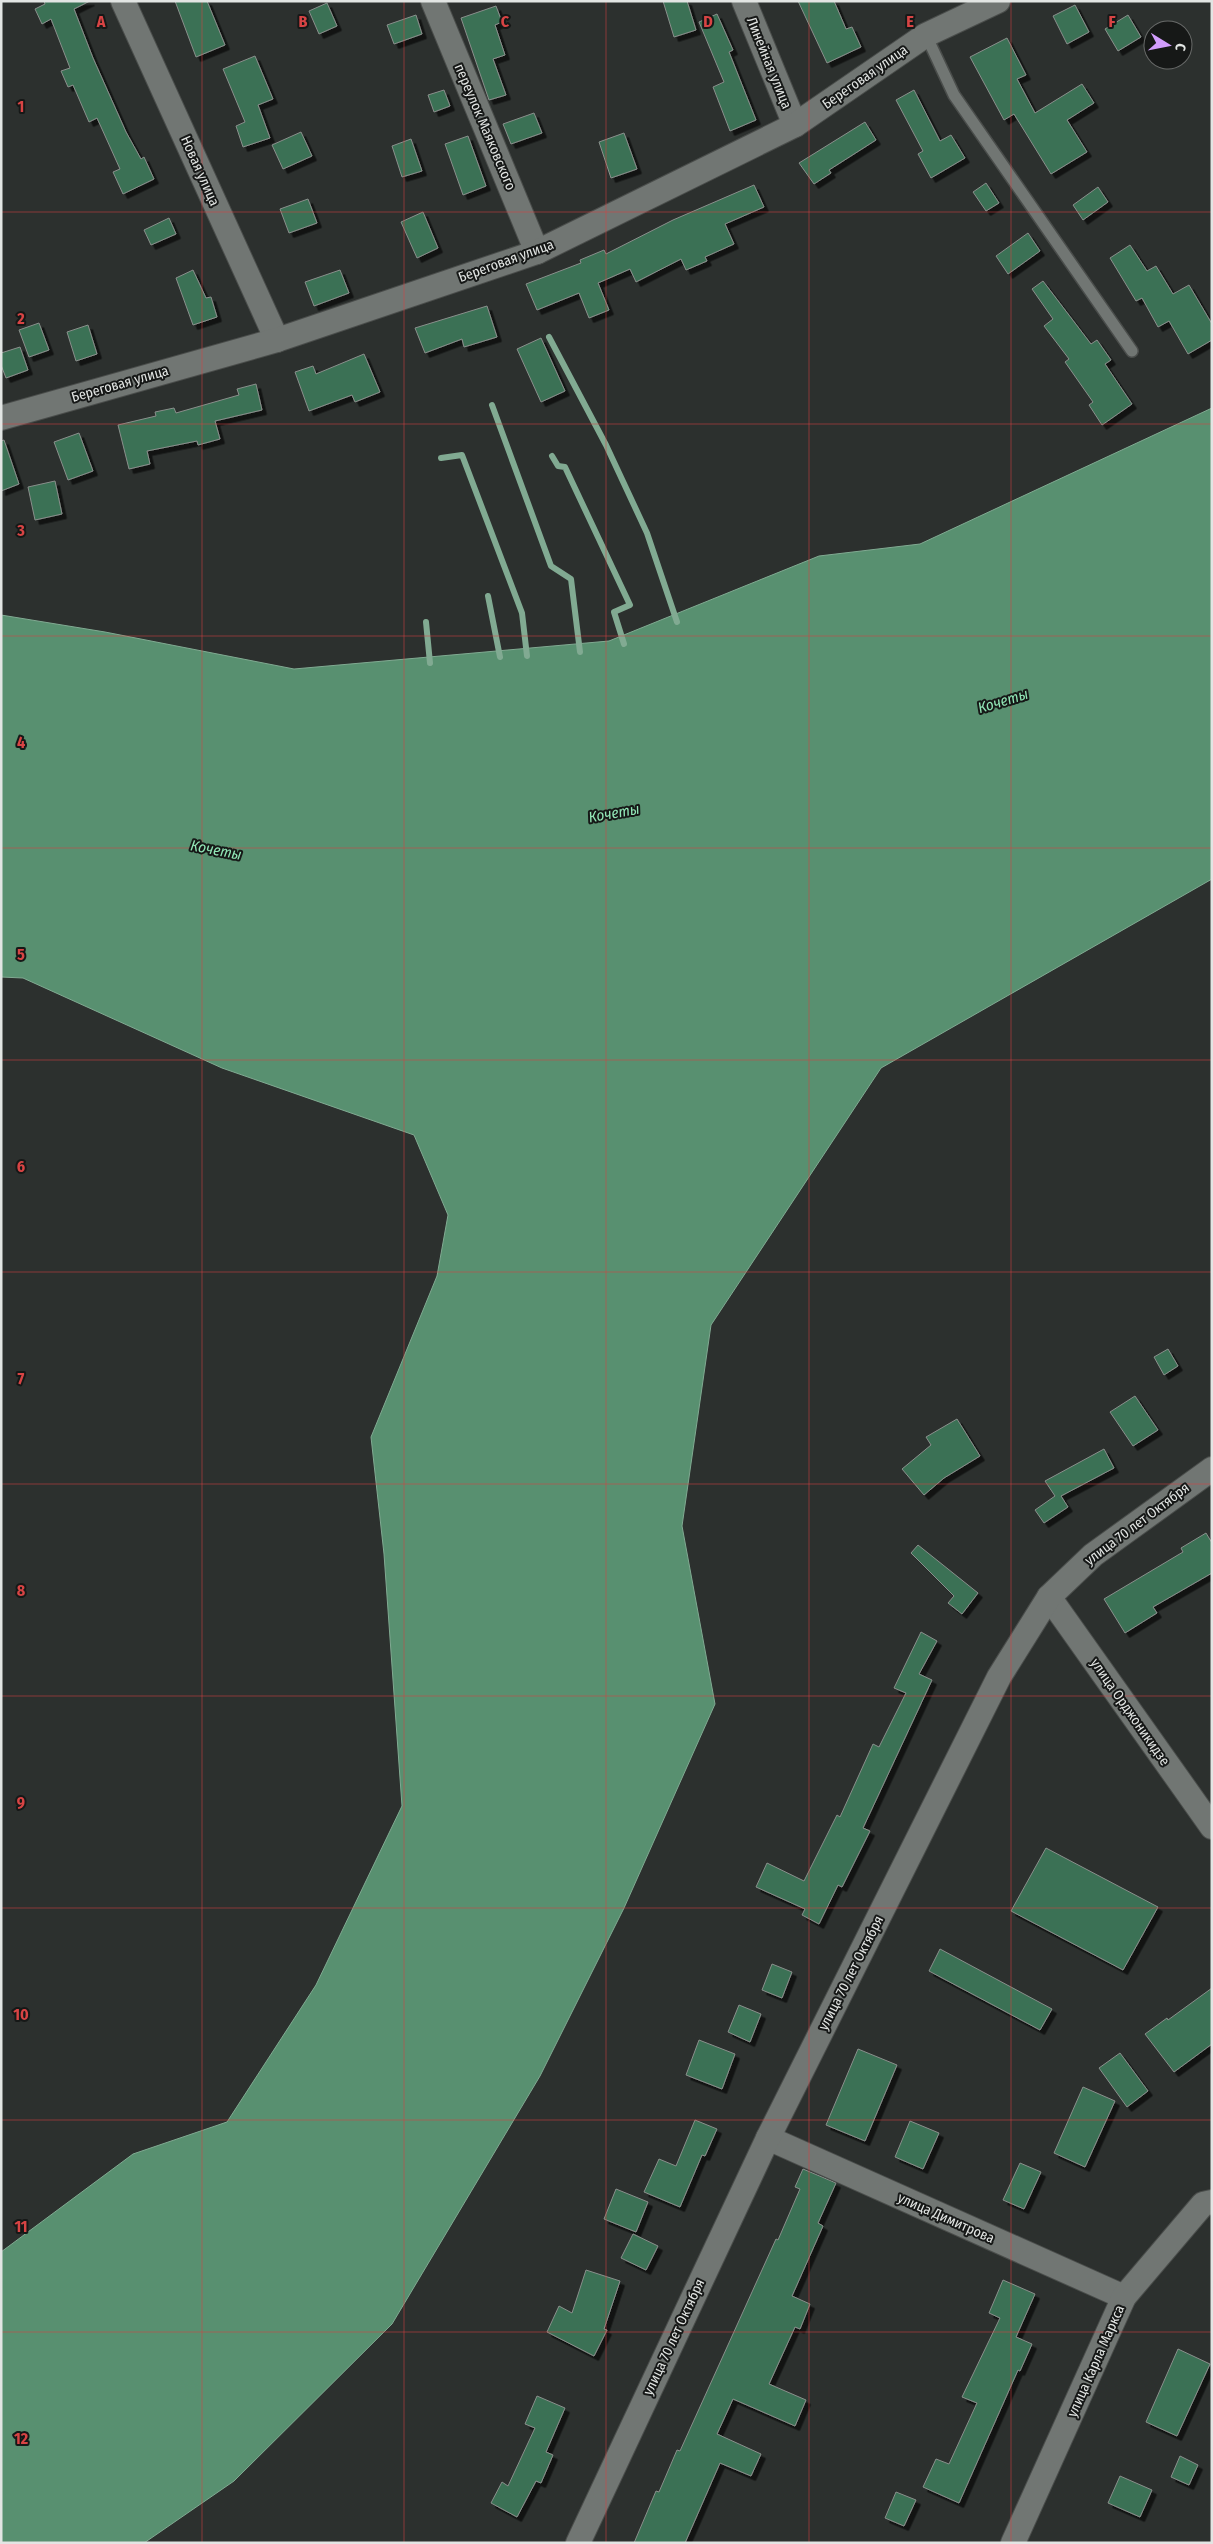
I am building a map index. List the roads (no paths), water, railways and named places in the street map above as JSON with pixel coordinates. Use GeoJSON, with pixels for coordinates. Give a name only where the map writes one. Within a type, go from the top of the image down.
{"type":"FeatureCollection","features":[{"type":"Feature","properties":{"kind":"street","name":"Новая улица"},"geometry":{"type":"LineString","coordinates":[[123,1],[277,340]]}},
{"type":"Feature","properties":{"kind":"street","name":"переулок Маяковского"},"geometry":{"type":"LineString","coordinates":[[433,1],[537,252]]}},
{"type":"Feature","properties":{"kind":"street","name":"Линейная улица"},"geometry":{"type":"LineString","coordinates":[[744,1],[794,125]]}},
{"type":"Feature","properties":{"kind":"street","name":"Береговая улица"},"geometry":{"type":"LineString","coordinates":[[1,418],[277,340],[537,252],[794,125],[926,35],[998,1]]}},
{"type":"Feature","properties":{"kind":"street","name":"улица 70 лет Октября"},"geometry":{"type":"LineString","coordinates":[[578,2543],[768,2138],[999,1677],[1049,1597],[1093,1555],[1212,1469]]}},
{"type":"Feature","properties":{"kind":"street","name":"улица Орджоникидзе"},"geometry":{"type":"LineString","coordinates":[[1049,1597],[1212,1828]]}},
{"type":"Feature","properties":{"kind":"street","name":"улица Димитрова"},"geometry":{"type":"LineString","coordinates":[[768,2138],[1124,2297]]}},
{"type":"Feature","properties":{"kind":"street","name":"улица Карла Маркса"},"geometry":{"type":"LineString","coordinates":[[1012,2543],[1124,2297],[1203,2204],[1212,2202]]}},
{"type":"Feature","properties":{"kind":"lane"},"geometry":{"type":"LineString","coordinates":[[926,35],[954,95],[1132,351]]}},
{"type":"Feature","properties":{"kind":"water","name":"Кочеты"},"geometry":{"type":"Polygon","coordinates":[[[1212,408],[1212,879],[881,1068],[711,1325],[682,1526],[715,1704],[624,1908],[540,2076],[392,2324],[234,2481],[144,2543],[1,2543],[1,2252],[133,2154],[227,2122],[316,1985],[402,1806],[384,1554],[371,1437],[437,1276],[448,1215],[414,1135],[222,1068],[23,978],[1,977],[1,615],[105,632],[294,669],[609,641],[819,556],[920,544],[1212,408]]]}},
{"type":"Feature","properties":{"kind":"waterway"},"geometry":{"type":"LineString","coordinates":[[549,337],[606,445],[647,533],[677,622]]}},
{"type":"Feature","properties":{"kind":"waterway"},"geometry":{"type":"LineString","coordinates":[[492,405],[551,566],[571,579],[580,652]]}},
{"type":"Feature","properties":{"kind":"waterway"},"geometry":{"type":"LineString","coordinates":[[441,458],[462,455],[522,613],[527,656]]}},
{"type":"Feature","properties":{"kind":"waterway"},"geometry":{"type":"LineString","coordinates":[[552,456],[558,466],[565,467],[630,605],[614,612],[624,644]]}},
{"type":"Feature","properties":{"kind":"waterway"},"geometry":{"type":"LineString","coordinates":[[488,596],[500,657]]}},
{"type":"Feature","properties":{"kind":"waterway"},"geometry":{"type":"LineString","coordinates":[[426,622],[430,663]]}}]}
